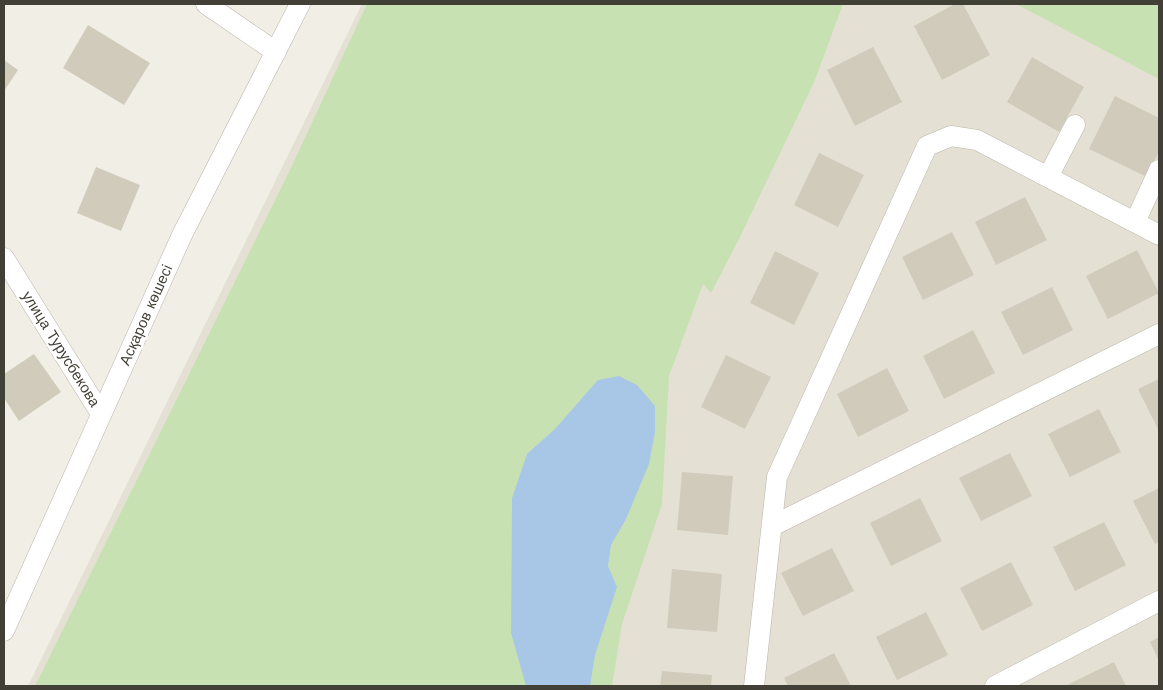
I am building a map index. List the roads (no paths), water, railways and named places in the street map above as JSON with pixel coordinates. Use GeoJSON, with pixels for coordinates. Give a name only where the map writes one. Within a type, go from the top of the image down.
{"type":"FeatureCollection","features":[{"type":"Feature","properties":{"kind":"street"},"geometry":{"type":"LineString","coordinates":[[206,4],[276,52]]}},
{"type":"Feature","properties":{"kind":"street","name":"Асқаров көшесі"},"geometry":{"type":"LineString","coordinates":[[4,631],[182,235],[300,4]]}},
{"type":"Feature","properties":{"kind":"street"},"geometry":{"type":"LineString","coordinates":[[1048,177],[1075,125]]}},
{"type":"Feature","properties":{"kind":"street"},"geometry":{"type":"LineString","coordinates":[[754,686],[777,477],[927,146],[951,136],[977,140],[1159,235]]}},
{"type":"Feature","properties":{"kind":"street"},"geometry":{"type":"LineString","coordinates":[[1135,222],[1159,170]]}},
{"type":"Feature","properties":{"kind":"street","name":"улица Турусбекова"},"geometry":{"type":"LineString","coordinates":[[4,258],[101,414]]}},
{"type":"Feature","properties":{"kind":"street"},"geometry":{"type":"LineString","coordinates":[[772,526],[1159,334]]}},
{"type":"Feature","properties":{"kind":"street"},"geometry":{"type":"LineString","coordinates":[[995,686],[1159,601]]}},
{"type":"Feature","properties":{"kind":"water"},"geometry":{"type":"Polygon","coordinates":[[[619,376],[637,385],[655,406],[655,432],[649,464],[626,519],[611,545],[608,566],[617,587],[595,655],[590,686],[526,686],[511,633],[512,498],[527,454],[555,429],[598,380],[619,376]]]}}]}
